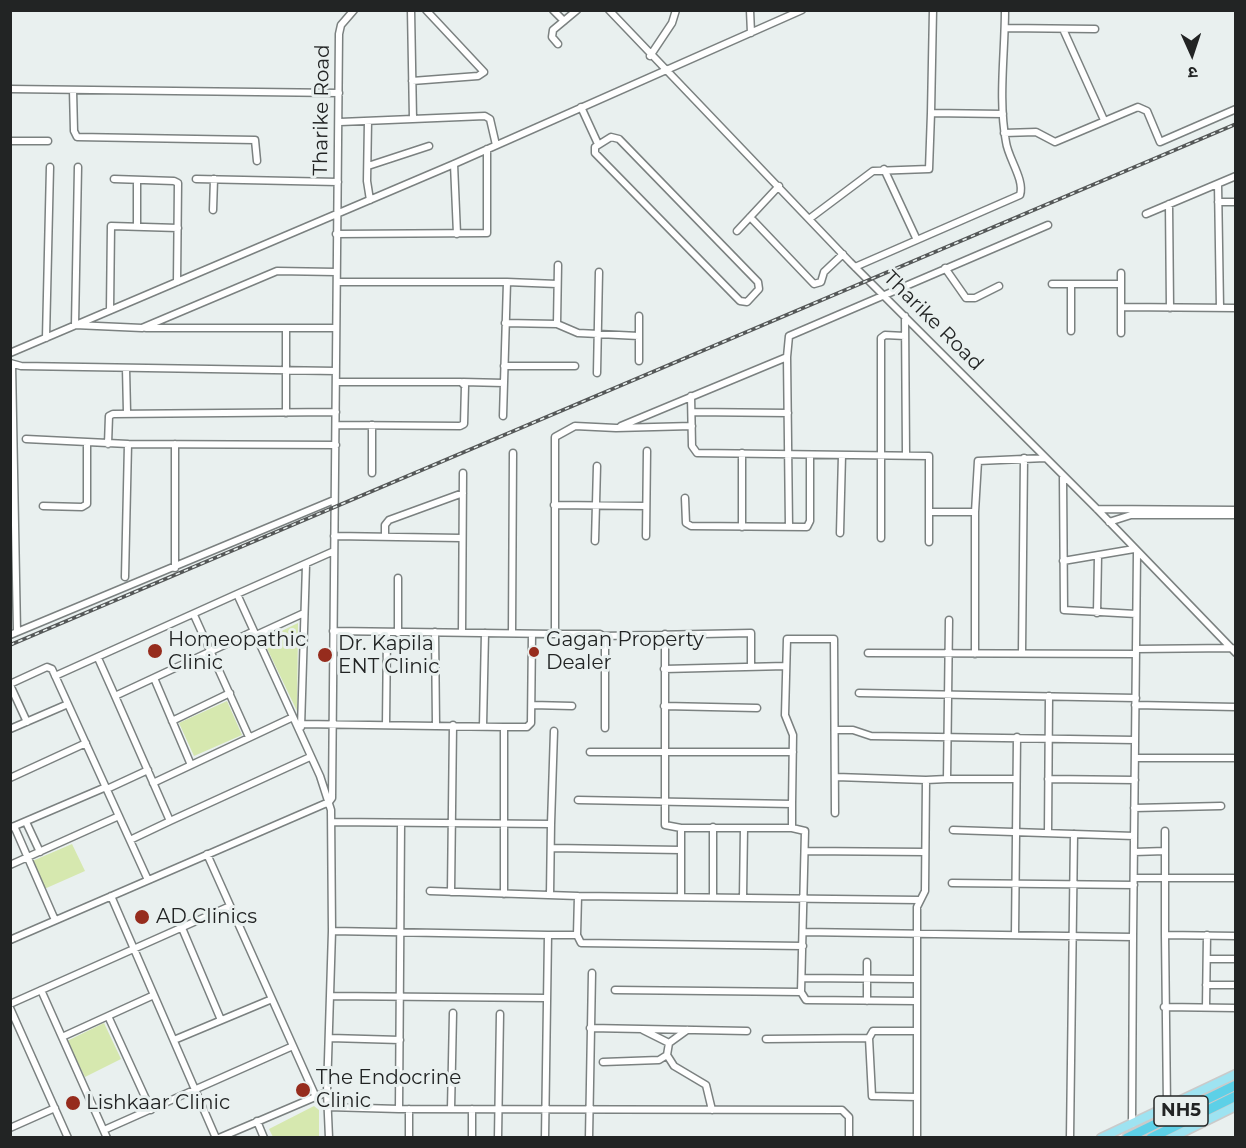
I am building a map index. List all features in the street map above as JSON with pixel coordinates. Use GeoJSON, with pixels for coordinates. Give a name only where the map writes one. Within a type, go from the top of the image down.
{"type":"FeatureCollection","features":[{"type":"Feature","properties":{"kind":"highway","name":"NH5"},"geometry":{"type":"LineString","coordinates":[[1126,1137],[1236,1085]]}},
{"type":"Feature","properties":{"kind":"highway","name":"NH5"},"geometry":{"type":"LineString","coordinates":[[1151,1137],[1236,1096]]}},
{"type":"Feature","properties":{"kind":"main road"},"geometry":{"type":"LineString","coordinates":[[1101,1137],[1236,1074]]}},
{"type":"Feature","properties":{"kind":"main road"},"geometry":{"type":"LineString","coordinates":[[1171,1137],[1236,1106]]}},
{"type":"Feature","properties":{"kind":"street","name":"Tharike Road"},"geometry":{"type":"LineString","coordinates":[[329,802],[333,795],[336,214],[340,30],[345,18],[354,10]]}},
{"type":"Feature","properties":{"kind":"street"},"geometry":{"type":"LineString","coordinates":[[411,10],[413,119]]}},
{"type":"Feature","properties":{"kind":"street"},"geometry":{"type":"LineString","coordinates":[[412,81],[478,76],[484,72],[426,10]]}},
{"type":"Feature","properties":{"kind":"street"},"geometry":{"type":"LineString","coordinates":[[553,10],[564,21]]}},
{"type":"Feature","properties":{"kind":"street"},"geometry":{"type":"LineString","coordinates":[[558,44],[552,33],[577,10]]}},
{"type":"Feature","properties":{"kind":"street","name":"Tharike Road"},"geometry":{"type":"LineString","coordinates":[[609,10],[650,56],[779,186],[855,267],[1110,522],[1135,551],[1234,650]]}},
{"type":"Feature","properties":{"kind":"street"},"geometry":{"type":"LineString","coordinates":[[650,56],[672,23],[676,10]]}},
{"type":"Feature","properties":{"kind":"street"},"geometry":{"type":"LineString","coordinates":[[750,10],[751,33]]}},
{"type":"Feature","properties":{"kind":"street"},"geometry":{"type":"LineString","coordinates":[[10,353],[454,164],[802,10]]}},
{"type":"Feature","properties":{"kind":"street"},"geometry":{"type":"LineString","coordinates":[[809,219],[869,172],[926,171],[929,169],[933,10]]}},
{"type":"Feature","properties":{"kind":"street"},"geometry":{"type":"LineString","coordinates":[[855,267],[1020,195],[1022,188],[1004,133],[1005,10]]}},
{"type":"Feature","properties":{"kind":"street"},"geometry":{"type":"LineString","coordinates":[[1005,27],[1095,29]]}},
{"type":"Feature","properties":{"kind":"street"},"geometry":{"type":"LineString","coordinates":[[1063,29],[1104,120]]}},
{"type":"Feature","properties":{"kind":"street"},"geometry":{"type":"LineString","coordinates":[[10,89],[339,93]]}},
{"type":"Feature","properties":{"kind":"street"},"geometry":{"type":"LineString","coordinates":[[73,90],[74,131],[77,137],[255,140],[257,161]]}},
{"type":"Feature","properties":{"kind":"street"},"geometry":{"type":"LineString","coordinates":[[581,107],[598,144]]}},
{"type":"Feature","properties":{"kind":"street"},"geometry":{"type":"LineString","coordinates":[[1004,133],[1033,131],[1055,142],[1132,108],[1143,108],[1160,142],[1236,109]]}},
{"type":"Feature","properties":{"kind":"street"},"geometry":{"type":"LineString","coordinates":[[931,113],[1003,114]]}},
{"type":"Feature","properties":{"kind":"street"},"geometry":{"type":"LineString","coordinates":[[339,122],[487,117],[492,123],[496,144]]}},
{"type":"Feature","properties":{"kind":"street"},"geometry":{"type":"LineString","coordinates":[[368,121],[367,181],[370,200]]}},
{"type":"Feature","properties":{"kind":"street"},"geometry":{"type":"LineString","coordinates":[[611,137],[619,139],[758,282],[759,289],[747,302],[740,301],[595,153],[594,148],[598,144],[611,137]]}},
{"type":"Feature","properties":{"kind":"street"},"geometry":{"type":"LineString","coordinates":[[10,141],[48,141]]}},
{"type":"Feature","properties":{"kind":"street"},"geometry":{"type":"LineString","coordinates":[[368,166],[429,146]]}},
{"type":"Feature","properties":{"kind":"street"},"geometry":{"type":"LineString","coordinates":[[336,234],[485,234],[489,231],[487,149]]}},
{"type":"Feature","properties":{"kind":"street"},"geometry":{"type":"LineString","coordinates":[[454,164],[457,234]]}},
{"type":"Feature","properties":{"kind":"street"},"geometry":{"type":"LineString","coordinates":[[46,338],[50,167]]}},
{"type":"Feature","properties":{"kind":"street"},"geometry":{"type":"LineString","coordinates":[[75,325],[78,167]]}},
{"type":"Feature","properties":{"kind":"street"},"geometry":{"type":"LineString","coordinates":[[884,170],[917,240]]}},
{"type":"Feature","properties":{"kind":"street"},"geometry":{"type":"LineString","coordinates":[[1146,214],[1236,176]]}},
{"type":"Feature","properties":{"kind":"street"},"geometry":{"type":"LineString","coordinates":[[114,179],[177,182],[177,282]]}},
{"type":"Feature","properties":{"kind":"street"},"geometry":{"type":"LineString","coordinates":[[196,179],[338,182]]}},
{"type":"Feature","properties":{"kind":"street"},"geometry":{"type":"LineString","coordinates":[[213,210],[214,179]]}},
{"type":"Feature","properties":{"kind":"street"},"geometry":{"type":"LineString","coordinates":[[137,180],[137,226]]}},
{"type":"Feature","properties":{"kind":"street"},"geometry":{"type":"LineString","coordinates":[[1218,184],[1220,308]]}},
{"type":"Feature","properties":{"kind":"street"},"geometry":{"type":"LineString","coordinates":[[737,231],[779,186]]}},
{"type":"Feature","properties":{"kind":"street"},"geometry":{"type":"LineString","coordinates":[[1218,202],[1236,202]]}},
{"type":"Feature","properties":{"kind":"street"},"geometry":{"type":"LineString","coordinates":[[1169,204],[1170,308]]}},
{"type":"Feature","properties":{"kind":"street"},"geometry":{"type":"LineString","coordinates":[[750,217],[814,284],[821,282],[824,272],[843,254]]}},
{"type":"Feature","properties":{"kind":"street"},"geometry":{"type":"LineString","coordinates":[[789,527],[787,357],[789,336],[1048,225]]}},
{"type":"Feature","properties":{"kind":"street"},"geometry":{"type":"LineString","coordinates":[[110,310],[110,227],[178,228]]}},
{"type":"Feature","properties":{"kind":"street"},"geometry":{"type":"LineString","coordinates":[[557,324],[558,266]]}},
{"type":"Feature","properties":{"kind":"street"},"geometry":{"type":"LineString","coordinates":[[945,268],[966,298],[975,298],[999,286]]}},
{"type":"Feature","properties":{"kind":"street"},"geometry":{"type":"LineString","coordinates":[[142,328],[277,271],[336,272]]}},
{"type":"Feature","properties":{"kind":"street"},"geometry":{"type":"LineString","coordinates":[[597,373],[599,272]]}},
{"type":"Feature","properties":{"kind":"street"},"geometry":{"type":"LineString","coordinates":[[1121,273],[1121,333]]}},
{"type":"Feature","properties":{"kind":"street"},"geometry":{"type":"LineString","coordinates":[[337,282],[557,284]]}},
{"type":"Feature","properties":{"kind":"street"},"geometry":{"type":"LineString","coordinates":[[503,416],[507,282]]}},
{"type":"Feature","properties":{"kind":"street"},"geometry":{"type":"LineString","coordinates":[[1052,284],[1121,284]]}},
{"type":"Feature","properties":{"kind":"street"},"geometry":{"type":"LineString","coordinates":[[1071,284],[1071,331]]}},
{"type":"Feature","properties":{"kind":"street"},"geometry":{"type":"LineString","coordinates":[[1121,307],[1236,308]]}},
{"type":"Feature","properties":{"kind":"street"},"geometry":{"type":"LineString","coordinates":[[639,316],[639,361]]}},
{"type":"Feature","properties":{"kind":"street"},"geometry":{"type":"LineString","coordinates":[[905,316],[906,454]]}},
{"type":"Feature","properties":{"kind":"street"},"geometry":{"type":"LineString","coordinates":[[505,323],[557,324],[578,333],[639,336]]}},
{"type":"Feature","properties":{"kind":"street"},"geometry":{"type":"LineString","coordinates":[[75,325],[142,328],[336,328]]}},
{"type":"Feature","properties":{"kind":"street"},"geometry":{"type":"LineString","coordinates":[[286,328],[286,413]]}},
{"type":"Feature","properties":{"kind":"street"},"geometry":{"type":"LineString","coordinates":[[881,538],[881,338],[885,335],[905,336]]}},
{"type":"Feature","properties":{"kind":"street"},"geometry":{"type":"LineString","coordinates":[[616,428],[787,357]]}},
{"type":"Feature","properties":{"kind":"street"},"geometry":{"type":"LineString","coordinates":[[334,500],[14,634],[11,363],[126,368],[336,371]]}},
{"type":"Feature","properties":{"kind":"street"},"geometry":{"type":"LineString","coordinates":[[504,366],[575,366]]}},
{"type":"Feature","properties":{"kind":"street"},"geometry":{"type":"LineString","coordinates":[[126,368],[127,412]]}},
{"type":"Feature","properties":{"kind":"street"},"geometry":{"type":"LineString","coordinates":[[336,382],[504,383]]}},
{"type":"Feature","properties":{"kind":"street"},"geometry":{"type":"LineString","coordinates":[[336,425],[462,426],[463,382]]}},
{"type":"Feature","properties":{"kind":"street"},"geometry":{"type":"LineString","coordinates":[[692,396],[693,452],[928,455],[930,458],[929,542]]}},
{"type":"Feature","properties":{"kind":"street"},"geometry":{"type":"LineString","coordinates":[[108,444],[109,416],[127,412],[336,412]]}},
{"type":"Feature","properties":{"kind":"street"},"geometry":{"type":"LineString","coordinates":[[692,412],[788,413]]}},
{"type":"Feature","properties":{"kind":"street"},"geometry":{"type":"LineString","coordinates":[[372,425],[372,473]]}},
{"type":"Feature","properties":{"kind":"street"},"geometry":{"type":"LineString","coordinates":[[555,633],[556,435],[575,426],[616,428],[692,426]]}},
{"type":"Feature","properties":{"kind":"street"},"geometry":{"type":"LineString","coordinates":[[26,439],[108,444],[336,446]]}},
{"type":"Feature","properties":{"kind":"street"},"geometry":{"type":"LineString","coordinates":[[43,506],[82,507],[87,504],[87,443]]}},
{"type":"Feature","properties":{"kind":"street"},"geometry":{"type":"LineString","coordinates":[[125,577],[128,444]]}},
{"type":"Feature","properties":{"kind":"street"},"geometry":{"type":"LineString","coordinates":[[175,444],[175,568]]}},
{"type":"Feature","properties":{"kind":"street"},"geometry":{"type":"LineString","coordinates":[[646,536],[647,451]]}},
{"type":"Feature","properties":{"kind":"street"},"geometry":{"type":"LineString","coordinates":[[512,633],[513,453]]}},
{"type":"Feature","properties":{"kind":"street"},"geometry":{"type":"LineString","coordinates":[[742,453],[742,527]]}},
{"type":"Feature","properties":{"kind":"street"},"geometry":{"type":"LineString","coordinates":[[685,498],[688,526],[807,527],[809,524],[810,455]]}},
{"type":"Feature","properties":{"kind":"street"},"geometry":{"type":"LineString","coordinates":[[840,533],[842,455]]}},
{"type":"Feature","properties":{"kind":"street"},"geometry":{"type":"LineString","coordinates":[[1022,652],[1024,458]]}},
{"type":"Feature","properties":{"kind":"street"},"geometry":{"type":"LineString","coordinates":[[975,654],[975,512],[978,461],[1045,458]]}},
{"type":"Feature","properties":{"kind":"street"},"geometry":{"type":"LineString","coordinates":[[595,541],[597,466]]}},
{"type":"Feature","properties":{"kind":"street"},"geometry":{"type":"LineString","coordinates":[[462,632],[463,473]]}},
{"type":"Feature","properties":{"kind":"street"},"geometry":{"type":"LineString","coordinates":[[1063,477],[1064,610],[1137,614]]}},
{"type":"Feature","properties":{"kind":"street"},"geometry":{"type":"LineString","coordinates":[[385,537],[385,525],[389,520],[463,494]]}},
{"type":"Feature","properties":{"kind":"street"},"geometry":{"type":"LineString","coordinates":[[555,505],[646,506]]}},
{"type":"Feature","properties":{"kind":"street"},"geometry":{"type":"LineString","coordinates":[[1097,509],[1236,510]]}},
{"type":"Feature","properties":{"kind":"street"},"geometry":{"type":"LineString","coordinates":[[930,512],[975,512]]}},
{"type":"Feature","properties":{"kind":"street"},"geometry":{"type":"LineString","coordinates":[[1110,522],[1131,515],[1236,515]]}},
{"type":"Feature","properties":{"kind":"street"},"geometry":{"type":"LineString","coordinates":[[334,536],[461,538]]}},
{"type":"Feature","properties":{"kind":"street"},"geometry":{"type":"LineString","coordinates":[[55,676],[334,551]]}},
{"type":"Feature","properties":{"kind":"street"},"geometry":{"type":"LineString","coordinates":[[1063,561],[1135,551],[1137,614],[1132,1124]]}},
{"type":"Feature","properties":{"kind":"street"},"geometry":{"type":"LineString","coordinates":[[1097,613],[1098,556]]}},
{"type":"Feature","properties":{"kind":"street"},"geometry":{"type":"LineString","coordinates":[[301,737],[306,565]]}},
{"type":"Feature","properties":{"kind":"street"},"geometry":{"type":"LineString","coordinates":[[398,578],[398,633]]}},
{"type":"Feature","properties":{"kind":"street"},"geometry":{"type":"LineString","coordinates":[[237,594],[329,802],[332,822],[332,931],[327,1092],[328,1137]]}},
{"type":"Feature","properties":{"kind":"street"},"geometry":{"type":"LineString","coordinates":[[115,696],[212,651],[304,613]]}},
{"type":"Feature","properties":{"kind":"street"},"geometry":{"type":"LineString","coordinates":[[194,615],[249,737]]}},
{"type":"Feature","properties":{"kind":"street"},"geometry":{"type":"LineString","coordinates":[[947,779],[949,620]]}},
{"type":"Feature","properties":{"kind":"street"},"geometry":{"type":"LineString","coordinates":[[333,631],[555,633],[603,636],[751,633],[751,667]]}},
{"type":"Feature","properties":{"kind":"street"},"geometry":{"type":"LineString","coordinates":[[387,632],[387,725]]}},
{"type":"Feature","properties":{"kind":"street"},"geometry":{"type":"LineString","coordinates":[[435,632],[436,725]]}},
{"type":"Feature","properties":{"kind":"street"},"geometry":{"type":"LineString","coordinates":[[483,726],[485,633]]}},
{"type":"Feature","properties":{"kind":"street"},"geometry":{"type":"LineString","coordinates":[[301,724],[529,726],[532,705],[532,634]]}},
{"type":"Feature","properties":{"kind":"street"},"geometry":{"type":"LineString","coordinates":[[665,634],[664,802],[666,826],[792,828],[805,831],[801,992],[806,1000],[916,1001]]}},
{"type":"Feature","properties":{"kind":"street"},"geometry":{"type":"LineString","coordinates":[[603,636],[605,728]]}},
{"type":"Feature","properties":{"kind":"street"},"geometry":{"type":"LineString","coordinates":[[792,828],[793,733],[785,717],[787,639],[834,639],[832,699],[836,730],[835,813]]}},
{"type":"Feature","properties":{"kind":"street"},"geometry":{"type":"LineString","coordinates":[[868,652],[975,654],[1234,650]]}},
{"type":"Feature","properties":{"kind":"street"},"geometry":{"type":"LineString","coordinates":[[98,658],[170,821]]}},
{"type":"Feature","properties":{"kind":"street"},"geometry":{"type":"LineString","coordinates":[[664,669],[786,666]]}},
{"type":"Feature","properties":{"kind":"street"},"geometry":{"type":"LineString","coordinates":[[27,722],[10,684],[47,667],[55,676],[148,880]]}},
{"type":"Feature","properties":{"kind":"street"},"geometry":{"type":"LineString","coordinates":[[154,678],[191,765]]}},
{"type":"Feature","properties":{"kind":"street"},"geometry":{"type":"LineString","coordinates":[[172,720],[230,693]]}},
{"type":"Feature","properties":{"kind":"street"},"geometry":{"type":"LineString","coordinates":[[859,693],[1049,696],[1236,706]]}},
{"type":"Feature","properties":{"kind":"street"},"geometry":{"type":"LineString","coordinates":[[1048,833],[1049,696]]}},
{"type":"Feature","properties":{"kind":"street"},"geometry":{"type":"LineString","coordinates":[[10,729],[68,704]]}},
{"type":"Feature","properties":{"kind":"street"},"geometry":{"type":"LineString","coordinates":[[532,705],[572,706]]}},
{"type":"Feature","properties":{"kind":"street"},"geometry":{"type":"LineString","coordinates":[[664,706],[757,708]]}},
{"type":"Feature","properties":{"kind":"street"},"geometry":{"type":"LineString","coordinates":[[153,783],[291,718]]}},
{"type":"Feature","properties":{"kind":"street"},"geometry":{"type":"LineString","coordinates":[[451,892],[453,725]]}},
{"type":"Feature","properties":{"kind":"street"},"geometry":{"type":"LineString","coordinates":[[504,727],[504,894]]}},
{"type":"Feature","properties":{"kind":"street"},"geometry":{"type":"LineString","coordinates":[[836,730],[853,730],[871,736],[1135,741]]}},
{"type":"Feature","properties":{"kind":"street"},"geometry":{"type":"LineString","coordinates":[[550,895],[554,731]]}},
{"type":"Feature","properties":{"kind":"street"},"geometry":{"type":"LineString","coordinates":[[1015,935],[1017,737]]}},
{"type":"Feature","properties":{"kind":"street"},"geometry":{"type":"LineString","coordinates":[[11,775],[86,743]]}},
{"type":"Feature","properties":{"kind":"street"},"geometry":{"type":"LineString","coordinates":[[590,752],[793,753]]}},
{"type":"Feature","properties":{"kind":"street"},"geometry":{"type":"LineString","coordinates":[[130,840],[310,757]]}},
{"type":"Feature","properties":{"kind":"street"},"geometry":{"type":"LineString","coordinates":[[1135,758],[1236,758]]}},
{"type":"Feature","properties":{"kind":"street"},"geometry":{"type":"LineString","coordinates":[[55,921],[12,827],[148,771]]}},
{"type":"Feature","properties":{"kind":"street"},"geometry":{"type":"LineString","coordinates":[[836,777],[926,780],[1016,779]]}},
{"type":"Feature","properties":{"kind":"street"},"geometry":{"type":"LineString","coordinates":[[1048,779],[1135,780]]}},
{"type":"Feature","properties":{"kind":"street"},"geometry":{"type":"LineString","coordinates":[[430,891],[578,896],[919,900],[925,895],[926,780]]}},
{"type":"Feature","properties":{"kind":"street"},"geometry":{"type":"LineString","coordinates":[[578,800],[792,804]]}},
{"type":"Feature","properties":{"kind":"street"},"geometry":{"type":"LineString","coordinates":[[10,940],[329,802]]}},
{"type":"Feature","properties":{"kind":"street"},"geometry":{"type":"LineString","coordinates":[[1134,808],[1221,806]]}},
{"type":"Feature","properties":{"kind":"street"},"geometry":{"type":"LineString","coordinates":[[10,865],[119,816]]}},
{"type":"Feature","properties":{"kind":"street"},"geometry":{"type":"LineString","coordinates":[[26,822],[40,852]]}},
{"type":"Feature","properties":{"kind":"street"},"geometry":{"type":"LineString","coordinates":[[332,822],[551,824]]}},
{"type":"Feature","properties":{"kind":"street"},"geometry":{"type":"LineString","coordinates":[[399,1109],[401,823]]}},
{"type":"Feature","properties":{"kind":"street"},"geometry":{"type":"LineString","coordinates":[[713,827],[713,897]]}},
{"type":"Feature","properties":{"kind":"street"},"geometry":{"type":"LineString","coordinates":[[681,828],[681,896]]}},
{"type":"Feature","properties":{"kind":"street"},"geometry":{"type":"LineString","coordinates":[[743,897],[744,828]]}},
{"type":"Feature","properties":{"kind":"street"},"geometry":{"type":"LineString","coordinates":[[952,830],[1134,836]]}},
{"type":"Feature","properties":{"kind":"street"},"geometry":{"type":"LineString","coordinates":[[1165,831],[1164,1007],[1167,1107]]}},
{"type":"Feature","properties":{"kind":"street"},"geometry":{"type":"LineString","coordinates":[[1070,1137],[1074,834]]}},
{"type":"Feature","properties":{"kind":"street"},"geometry":{"type":"LineString","coordinates":[[551,848],[681,850]]}},
{"type":"Feature","properties":{"kind":"street"},"geometry":{"type":"LineString","coordinates":[[805,850],[925,852]]}},
{"type":"Feature","properties":{"kind":"street"},"geometry":{"type":"LineString","coordinates":[[1134,852],[1165,851]]}},
{"type":"Feature","properties":{"kind":"street"},"geometry":{"type":"LineString","coordinates":[[207,854],[315,1095]]}},
{"type":"Feature","properties":{"kind":"street"},"geometry":{"type":"LineString","coordinates":[[952,883],[1072,884],[1165,878],[1236,878]]}},
{"type":"Feature","properties":{"kind":"street"},"geometry":{"type":"LineString","coordinates":[[111,896],[218,1137],[315,1095],[327,1092]]}},
{"type":"Feature","properties":{"kind":"street"},"geometry":{"type":"LineString","coordinates":[[578,896],[577,935],[581,943],[803,946]]}},
{"type":"Feature","properties":{"kind":"street"},"geometry":{"type":"LineString","coordinates":[[917,1137],[916,933],[919,900]]}},
{"type":"Feature","properties":{"kind":"street"},"geometry":{"type":"LineString","coordinates":[[68,1137],[10,1006],[230,906]]}},
{"type":"Feature","properties":{"kind":"street"},"geometry":{"type":"LineString","coordinates":[[182,928],[221,1020]]}},
{"type":"Feature","properties":{"kind":"street"},"geometry":{"type":"LineString","coordinates":[[332,931],[577,935]]}},
{"type":"Feature","properties":{"kind":"street"},"geometry":{"type":"LineString","coordinates":[[803,932],[1133,937]]}},
{"type":"Feature","properties":{"kind":"street"},"geometry":{"type":"LineString","coordinates":[[545,1137],[548,935]]}},
{"type":"Feature","properties":{"kind":"street"},"geometry":{"type":"LineString","coordinates":[[1165,935],[1236,936]]}},
{"type":"Feature","properties":{"kind":"street"},"geometry":{"type":"LineString","coordinates":[[1206,1007],[1207,935]]}},
{"type":"Feature","properties":{"kind":"street"},"geometry":{"type":"LineString","coordinates":[[1207,959],[1236,959]]}},
{"type":"Feature","properties":{"kind":"street"},"geometry":{"type":"LineString","coordinates":[[867,962],[867,1000]]}},
{"type":"Feature","properties":{"kind":"street"},"geometry":{"type":"LineString","coordinates":[[589,1137],[592,974]]}},
{"type":"Feature","properties":{"kind":"street"},"geometry":{"type":"LineString","coordinates":[[802,978],[916,979]]}},
{"type":"Feature","properties":{"kind":"street"},"geometry":{"type":"LineString","coordinates":[[1206,985],[1236,985]]}},
{"type":"Feature","properties":{"kind":"street"},"geometry":{"type":"LineString","coordinates":[[41,990],[107,1137]]}},
{"type":"Feature","properties":{"kind":"street"},"geometry":{"type":"LineString","coordinates":[[615,990],[801,992]]}},
{"type":"Feature","properties":{"kind":"street"},"geometry":{"type":"LineString","coordinates":[[62,1037],[154,995]]}},
{"type":"Feature","properties":{"kind":"street"},"geometry":{"type":"LineString","coordinates":[[330,996],[546,998]]}},
{"type":"Feature","properties":{"kind":"street"},"geometry":{"type":"LineString","coordinates":[[174,1040],[272,999]]}},
{"type":"Feature","properties":{"kind":"street"},"geometry":{"type":"LineString","coordinates":[[1164,1007],[1236,1008]]}},
{"type":"Feature","properties":{"kind":"street"},"geometry":{"type":"LineString","coordinates":[[452,1109],[453,1013]]}},
{"type":"Feature","properties":{"kind":"street"},"geometry":{"type":"LineString","coordinates":[[498,1137],[500,1014]]}},
{"type":"Feature","properties":{"kind":"street"},"geometry":{"type":"LineString","coordinates":[[108,1016],[151,1110]]}},
{"type":"Feature","properties":{"kind":"street"},"geometry":{"type":"LineString","coordinates":[[590,1028],[747,1030]]}},
{"type":"Feature","properties":{"kind":"street"},"geometry":{"type":"LineString","coordinates":[[640,1029],[669,1042]]}},
{"type":"Feature","properties":{"kind":"street"},"geometry":{"type":"LineString","coordinates":[[687,1030],[669,1042],[667,1055],[674,1066],[706,1085],[712,1110]]}},
{"type":"Feature","properties":{"kind":"street"},"geometry":{"type":"LineString","coordinates":[[916,1031],[873,1031],[869,1038],[872,1096],[917,1097]]}},
{"type":"Feature","properties":{"kind":"street"},"geometry":{"type":"LineString","coordinates":[[330,1038],[400,1040]]}},
{"type":"Feature","properties":{"kind":"street"},"geometry":{"type":"LineString","coordinates":[[766,1039],[869,1038]]}},
{"type":"Feature","properties":{"kind":"street"},"geometry":{"type":"LineString","coordinates":[[104,1130],[293,1046]]}},
{"type":"Feature","properties":{"kind":"street"},"geometry":{"type":"LineString","coordinates":[[603,1062],[659,1060],[667,1055]]}},
{"type":"Feature","properties":{"kind":"street"},"geometry":{"type":"LineString","coordinates":[[328,1107],[842,1110],[849,1117],[849,1137]]}},
{"type":"Feature","properties":{"kind":"street"},"geometry":{"type":"LineString","coordinates":[[10,1128],[55,1108]]}},
{"type":"Feature","properties":{"kind":"street"},"geometry":{"type":"LineString","coordinates":[[409,1109],[409,1137]]}},
{"type":"Feature","properties":{"kind":"street"},"geometry":{"type":"LineString","coordinates":[[472,1109],[472,1137]]}},
{"type":"Feature","properties":{"kind":"street"},"geometry":{"type":"LineString","coordinates":[[257,1121],[264,1137]]}},
{"type":"Feature","properties":{"kind":"green space"},"geometry":{"type":"Polygon","coordinates":[[[298,623],[297,711],[263,640],[298,623]]]}},
{"type":"Feature","properties":{"kind":"green space"},"geometry":{"type":"Polygon","coordinates":[[[227,701],[242,735],[194,756],[179,723],[227,701]]]}},
{"type":"Feature","properties":{"kind":"green space"},"geometry":{"type":"Polygon","coordinates":[[[72,844],[85,871],[42,890],[30,862],[72,844]]]}},
{"type":"Feature","properties":{"kind":"green space"},"geometry":{"type":"Polygon","coordinates":[[[104,1023],[121,1059],[85,1077],[67,1041],[104,1023]]]}},
{"type":"Feature","properties":{"kind":"green space"},"geometry":{"type":"Polygon","coordinates":[[[314,1106],[319,1110],[319,1137],[273,1137],[269,1129],[314,1106]]]}},
{"type":"Feature","properties":{"kind":"railway"},"geometry":{"type":"LineString","coordinates":[[10,645],[1236,124]]}},
{"type":"Feature","properties":{"kind":"place","name":"Homeopathic Clinic"},"geometry":{"type":"Point","coordinates":[155,651]}},
{"type":"Feature","properties":{"kind":"place","name":"Gagan Property Dealer"},"geometry":{"type":"Point","coordinates":[534,652]}},
{"type":"Feature","properties":{"kind":"place","name":"Dr. Kapila ENT Clinic"},"geometry":{"type":"Point","coordinates":[325,655]}},
{"type":"Feature","properties":{"kind":"place","name":"AD Clinics"},"geometry":{"type":"Point","coordinates":[142,917]}},
{"type":"Feature","properties":{"kind":"place","name":"The Endocrine Clinic"},"geometry":{"type":"Point","coordinates":[303,1090]}},
{"type":"Feature","properties":{"kind":"place","name":"Lishkaar Clinic"},"geometry":{"type":"Point","coordinates":[73,1103]}}]}
